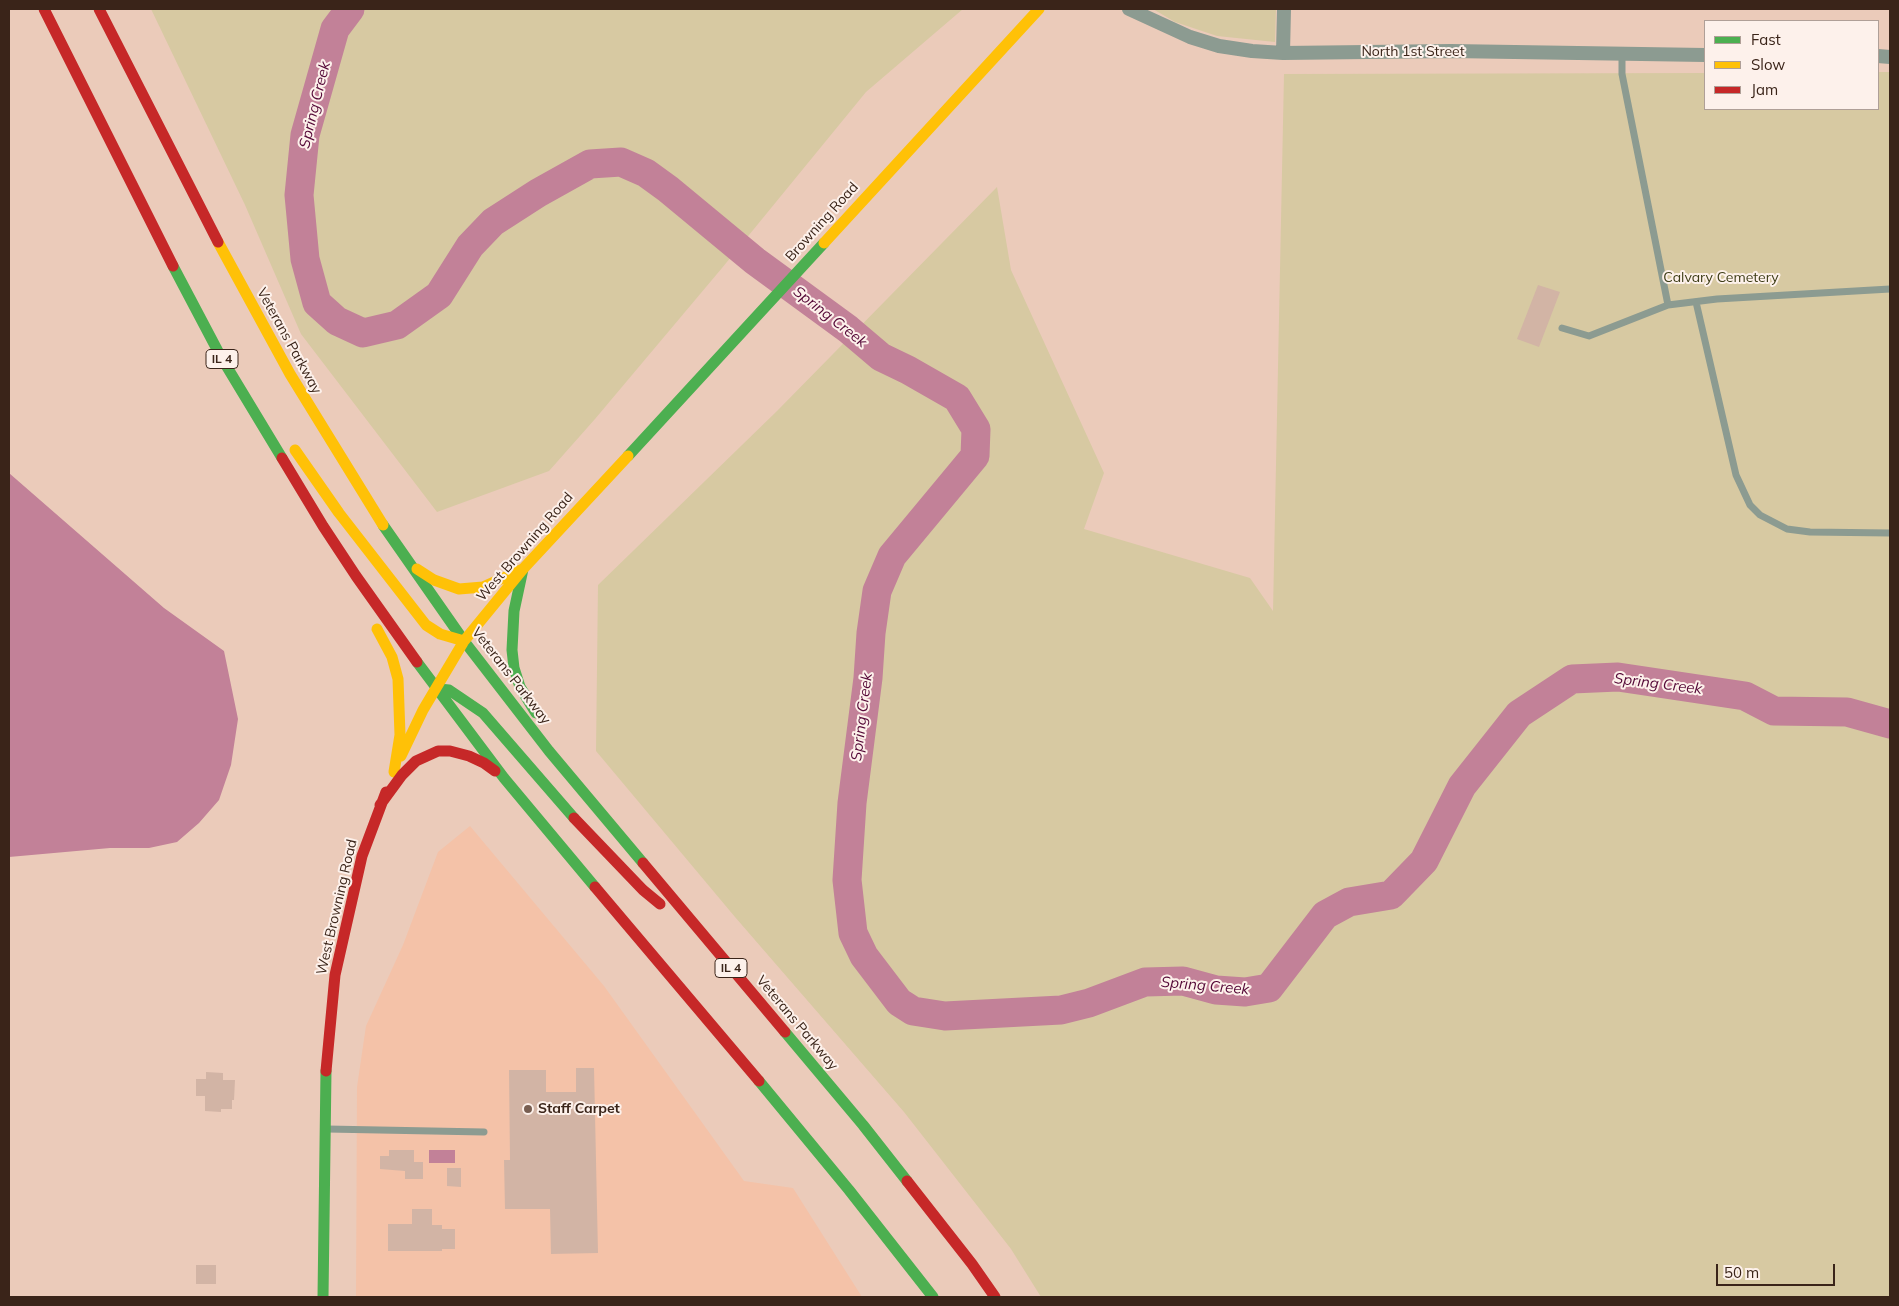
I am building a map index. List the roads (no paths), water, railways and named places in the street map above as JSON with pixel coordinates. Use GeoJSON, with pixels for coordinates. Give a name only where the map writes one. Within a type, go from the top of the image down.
{"type":"FeatureCollection","features":[{"type":"Feature","properties":{"kind":"main road","name":"IL 4"},"geometry":{"type":"LineString","coordinates":[[44,9],[183,287],[251,410],[356,576],[436,688],[504,778],[710,1025],[767,1090],[933,1297]]}},
{"type":"Feature","properties":{"kind":"main road","name":"Veterans Parkway"},"geometry":{"type":"LineString","coordinates":[[99,9],[196,202],[290,374],[366,499],[464,641],[549,750],[863,1125],[972,1264],[995,1297]]}},
{"type":"Feature","properties":{"kind":"main road","name":"Browning Road"},"geometry":{"type":"LineString","coordinates":[[627,456],[1039,9]]}},
{"type":"Feature","properties":{"kind":"main road"},"geometry":{"type":"LineString","coordinates":[[183,287],[242,370]]}},
{"type":"Feature","properties":{"kind":"main road"},"geometry":{"type":"LineString","coordinates":[[288,438],[340,513],[426,624],[440,634],[464,641]]}},
{"type":"Feature","properties":{"kind":"main road","name":"West Browning Road"},"geometry":{"type":"LineString","coordinates":[[323,1297],[324,1128],[328,1041],[335,975],[362,856],[380,805],[423,710],[464,641],[523,569],[627,456]]}},
{"type":"Feature","properties":{"kind":"main road"},"geometry":{"type":"LineString","coordinates":[[297,482],[300,508]]}},
{"type":"Feature","properties":{"kind":"main road"},"geometry":{"type":"LineString","coordinates":[[411,564],[434,580],[459,589],[483,587],[523,569]]}},
{"type":"Feature","properties":{"kind":"main road"},"geometry":{"type":"LineString","coordinates":[[523,569],[512,634],[514,668],[520,688],[545,725]]}},
{"type":"Feature","properties":{"kind":"main road"},"geometry":{"type":"LineString","coordinates":[[369,618],[385,642],[392,657],[398,679],[400,735],[394,772]]}},
{"type":"Feature","properties":{"kind":"main road"},"geometry":{"type":"LineString","coordinates":[[436,688],[449,690],[484,713],[571,815],[643,890],[720,954]]}},
{"type":"Feature","properties":{"kind":"main road"},"geometry":{"type":"LineString","coordinates":[[380,805],[402,775],[416,761],[438,751],[450,751],[469,756],[484,763],[504,778]]}},
{"type":"Feature","properties":{"kind":"main road"},"geometry":{"type":"LineString","coordinates":[[609,804],[618,833]]}},
{"type":"Feature","properties":{"kind":"street","name":"North 1st Street"},"geometry":{"type":"LineString","coordinates":[[1129,9],[1190,37],[1219,46],[1252,51],[1283,53],[1451,51],[1704,55]]}},
{"type":"Feature","properties":{"kind":"street"},"geometry":{"type":"LineString","coordinates":[[1283,53],[1284,9]]}},
{"type":"Feature","properties":{"kind":"lane"},"geometry":{"type":"LineString","coordinates":[[1622,54],[1622,74],[1668,306]]}},
{"type":"Feature","properties":{"kind":"lane"},"geometry":{"type":"LineString","coordinates":[[1562,328],[1589,336],[1668,306],[1717,299],[1890,290]]}},
{"type":"Feature","properties":{"kind":"lane"},"geometry":{"type":"LineString","coordinates":[[1696,302],[1736,475],[1750,505],[1760,515],[1787,529],[1810,532],[1890,533]]}},
{"type":"Feature","properties":{"kind":"lane"},"geometry":{"type":"LineString","coordinates":[[324,1128],[484,1132]]}},
{"type":"Feature","properties":{"kind":"waterway","name":"Spring Creek"},"geometry":{"type":"LineString","coordinates":[[350,9],[335,29],[305,135],[299,195],[305,259],[317,303],[337,321],[363,333],[397,325],[439,295],[470,246],[493,222],[538,193],[590,164],[621,162],[646,173],[668,189],[755,261],[848,329],[881,357],[957,398],[976,429],[975,456],[892,556],[877,591],[852,803],[847,880],[853,933],[864,956],[899,1002],[913,1011],[945,1016],[1061,1010],[1089,1003],[1145,982],[1183,981],[1216,990],[1245,992],[1269,988],[1325,915],[1349,902],[1391,895],[1424,861],[1462,786],[1519,714],[1572,679],[1618,677],[1745,696],[1774,711],[1847,712],[1890,724]]}},
{"type":"Feature","properties":{"kind":"place","name":"Staff Carpet"},"geometry":{"type":"Point","coordinates":[528,1109]}},
{"type":"Feature","properties":{"kind":"park label","name":"Calvary Cemetery"},"geometry":{"type":"Point","coordinates":[1721,278]}}]}
